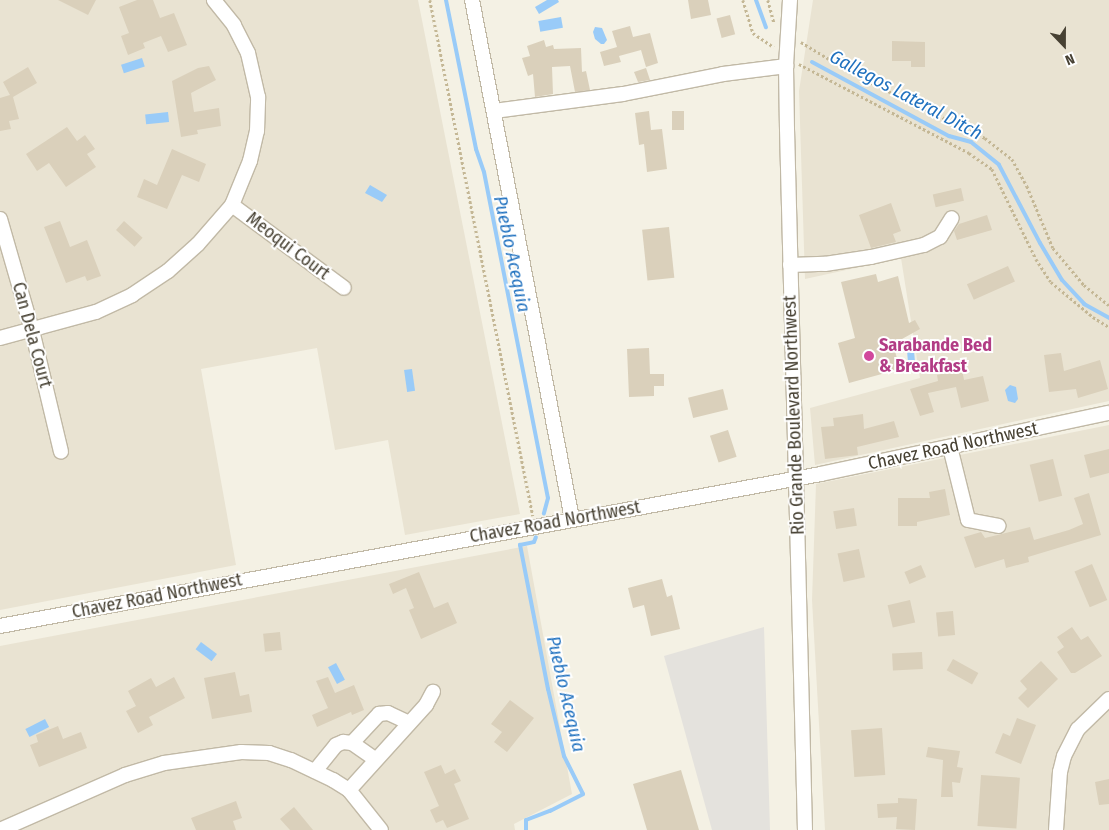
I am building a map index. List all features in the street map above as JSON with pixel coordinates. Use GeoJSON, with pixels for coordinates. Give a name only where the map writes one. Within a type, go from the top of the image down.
{"type":"FeatureCollection","features":[{"type":"Feature","properties":{"kind":"street"},"geometry":{"type":"LineString","coordinates":[[0,338],[96,312],[132,295],[168,271],[198,244],[232,205],[250,161],[256,138],[258,97],[248,53],[234,25],[214,0]]}},
{"type":"Feature","properties":{"kind":"street"},"geometry":{"type":"LineString","coordinates":[[472,0],[572,519]]}},
{"type":"Feature","properties":{"kind":"street","name":"Rio Grande Boulevard Northwest"},"geometry":{"type":"LineString","coordinates":[[790,0],[786,60],[805,830]]}},
{"type":"Feature","properties":{"kind":"street"},"geometry":{"type":"LineString","coordinates":[[494,111],[623,94],[786,60]]}},
{"type":"Feature","properties":{"kind":"street","name":"Meoqui Court"},"geometry":{"type":"LineString","coordinates":[[232,205],[344,288]]}},
{"type":"Feature","properties":{"kind":"street"},"geometry":{"type":"LineString","coordinates":[[790,265],[825,264],[871,257],[924,245],[940,237],[952,218]]}},
{"type":"Feature","properties":{"kind":"street","name":"Can Dela Court"},"geometry":{"type":"LineString","coordinates":[[0,219],[32,330],[61,452]]}},
{"type":"Feature","properties":{"kind":"street","name":"Chavez Road Northwest"},"geometry":{"type":"LineString","coordinates":[[0,626],[796,478],[1109,413]]}},
{"type":"Feature","properties":{"kind":"street"},"geometry":{"type":"LineString","coordinates":[[950,447],[968,520],[998,526]]}},
{"type":"Feature","properties":{"kind":"street"},"geometry":{"type":"LineString","coordinates":[[349,790],[426,705],[433,692]]}},
{"type":"Feature","properties":{"kind":"street"},"geometry":{"type":"LineString","coordinates":[[1056,830],[1060,772],[1064,756],[1078,729],[1109,699]]}},
{"type":"Feature","properties":{"kind":"street"},"geometry":{"type":"LineString","coordinates":[[352,743],[379,714],[388,713],[409,724]]}},
{"type":"Feature","properties":{"kind":"street"},"geometry":{"type":"LineString","coordinates":[[316,772],[336,745],[343,742],[352,743],[376,760]]}},
{"type":"Feature","properties":{"kind":"street"},"geometry":{"type":"LineString","coordinates":[[0,830],[126,775],[164,763],[241,752],[269,753],[291,760],[349,790],[382,830]]}},
{"type":"Feature","properties":{"kind":"path"},"geometry":{"type":"LineString","coordinates":[[430,0],[535,526]]}},
{"type":"Feature","properties":{"kind":"path"},"geometry":{"type":"LineString","coordinates":[[743,0],[753,33],[786,60],[798,63],[969,152],[992,169],[1036,258],[1051,282],[1093,317],[1109,327]]}},
{"type":"Feature","properties":{"kind":"path"},"geometry":{"type":"LineString","coordinates":[[787,33],[857,76],[985,138],[1012,159],[1027,186],[1053,248],[1084,285],[1109,305]]}},
{"type":"Feature","properties":{"kind":"shaded area"},"geometry":{"type":"Polygon","coordinates":[[[0,0],[418,0],[520,514],[405,535],[388,440],[335,450],[317,348],[201,369],[236,565],[0,610],[0,0]]]}},
{"type":"Feature","properties":{"kind":"shaded area"},"geometry":{"type":"Polygon","coordinates":[[[813,0],[1109,0],[1109,401],[815,465],[810,408],[920,378],[901,258],[805,279],[799,91],[813,0]]]}},
{"type":"Feature","properties":{"kind":"shaded area"},"geometry":{"type":"Polygon","coordinates":[[[1109,425],[1109,830],[825,830],[812,600],[816,484],[1109,425]]]}},
{"type":"Feature","properties":{"kind":"shaded area"},"geometry":{"type":"Polygon","coordinates":[[[527,546],[572,794],[514,824],[515,830],[0,830],[0,646],[527,546]]]}},
{"type":"Feature","properties":{"kind":"shaded area"},"geometry":{"type":"Polygon","coordinates":[[[764,627],[770,830],[712,830],[664,656],[764,627]]]}},
{"type":"Feature","properties":{"kind":"water"},"geometry":{"type":"Polygon","coordinates":[[[547,0],[558,0],[559,2],[539,14],[535,7],[547,0]]]}},
{"type":"Feature","properties":{"kind":"water"},"geometry":{"type":"Polygon","coordinates":[[[561,17],[563,28],[540,32],[538,21],[561,17]]]}},
{"type":"Feature","properties":{"kind":"water"},"geometry":{"type":"Polygon","coordinates":[[[595,27],[602,28],[607,40],[604,44],[595,39],[593,32],[595,27]]]}},
{"type":"Feature","properties":{"kind":"water"},"geometry":{"type":"Polygon","coordinates":[[[142,58],[145,67],[124,73],[121,65],[142,58]]]}},
{"type":"Feature","properties":{"kind":"water"},"geometry":{"type":"Polygon","coordinates":[[[168,112],[169,122],[146,124],[145,114],[168,112]]]}},
{"type":"Feature","properties":{"kind":"water"},"geometry":{"type":"Polygon","coordinates":[[[370,185],[387,195],[382,202],[365,193],[370,185]]]}},
{"type":"Feature","properties":{"kind":"water"},"geometry":{"type":"Polygon","coordinates":[[[913,339],[916,371],[909,371],[906,340],[913,339]]]}},
{"type":"Feature","properties":{"kind":"water"},"geometry":{"type":"Polygon","coordinates":[[[412,369],[415,391],[407,392],[404,370],[412,369]]]}},
{"type":"Feature","properties":{"kind":"water"},"geometry":{"type":"Polygon","coordinates":[[[1010,385],[1016,387],[1018,399],[1015,403],[1008,401],[1005,390],[1010,385]]]}},
{"type":"Feature","properties":{"kind":"water"},"geometry":{"type":"Polygon","coordinates":[[[201,642],[217,654],[212,661],[196,649],[201,642]]]}},
{"type":"Feature","properties":{"kind":"water"},"geometry":{"type":"Polygon","coordinates":[[[336,663],[345,680],[337,684],[328,667],[336,663]]]}},
{"type":"Feature","properties":{"kind":"water"},"geometry":{"type":"Polygon","coordinates":[[[45,719],[49,727],[29,737],[25,729],[45,719]]]}},
{"type":"Feature","properties":{"kind":"building"},"geometry":{"type":"Polygon","coordinates":[[[58,0],[96,0],[88,15],[58,0]]]}},
{"type":"Feature","properties":{"kind":"building"},"geometry":{"type":"Polygon","coordinates":[[[137,0],[153,0],[160,18],[174,13],[187,45],[168,52],[161,36],[143,43],[145,48],[128,55],[121,36],[129,33],[119,7],[137,0]]]}},
{"type":"Feature","properties":{"kind":"building"},"geometry":{"type":"Polygon","coordinates":[[[688,0],[708,0],[711,15],[691,19],[688,0]]]}},
{"type":"Feature","properties":{"kind":"building"},"geometry":{"type":"Polygon","coordinates":[[[730,15],[735,34],[722,38],[716,19],[730,15]]]}},
{"type":"Feature","properties":{"kind":"building"},"geometry":{"type":"Polygon","coordinates":[[[630,26],[633,37],[650,33],[658,63],[646,67],[641,50],[619,56],[621,62],[604,66],[600,52],[617,47],[612,31],[630,26]]]}},
{"type":"Feature","properties":{"kind":"building"},"geometry":{"type":"Polygon","coordinates":[[[544,40],[546,47],[553,45],[554,49],[581,48],[582,72],[586,71],[590,90],[575,92],[570,66],[552,67],[553,94],[535,97],[533,74],[528,76],[522,58],[530,56],[527,46],[544,40]]]}},
{"type":"Feature","properties":{"kind":"building"},"geometry":{"type":"Polygon","coordinates":[[[892,41],[925,42],[925,67],[911,67],[911,61],[892,61],[892,41]]]}},
{"type":"Feature","properties":{"kind":"building"},"geometry":{"type":"Polygon","coordinates":[[[209,66],[216,80],[191,93],[194,112],[219,108],[221,126],[197,130],[198,134],[181,137],[172,81],[198,68],[209,66]]]}},
{"type":"Feature","properties":{"kind":"building"},"geometry":{"type":"Polygon","coordinates":[[[28,67],[37,83],[13,97],[19,119],[9,121],[11,129],[0,131],[0,98],[10,95],[3,82],[28,67]]]}},
{"type":"Feature","properties":{"kind":"building"},"geometry":{"type":"Polygon","coordinates":[[[646,68],[650,80],[638,82],[634,72],[646,68]]]}},
{"type":"Feature","properties":{"kind":"building"},"geometry":{"type":"Polygon","coordinates":[[[649,111],[651,130],[662,129],[667,169],[647,172],[644,144],[639,145],[635,113],[649,111]]]}},
{"type":"Feature","properties":{"kind":"building"},"geometry":{"type":"Polygon","coordinates":[[[672,111],[684,111],[684,130],[672,130],[672,111]]]}},
{"type":"Feature","properties":{"kind":"building"},"geometry":{"type":"Polygon","coordinates":[[[67,127],[77,141],[85,135],[95,149],[87,154],[96,167],[66,187],[49,163],[37,171],[26,154],[67,127]]]}},
{"type":"Feature","properties":{"kind":"building"},"geometry":{"type":"Polygon","coordinates":[[[172,149],[206,164],[199,182],[182,175],[167,209],[137,197],[144,179],[157,185],[172,149]]]}},
{"type":"Feature","properties":{"kind":"building"},"geometry":{"type":"Polygon","coordinates":[[[961,188],[964,201],[936,207],[933,195],[961,188]]]}},
{"type":"Feature","properties":{"kind":"building"},"geometry":{"type":"Polygon","coordinates":[[[891,203],[901,231],[893,234],[896,242],[871,248],[859,215],[891,203]]]}},
{"type":"Feature","properties":{"kind":"building"},"geometry":{"type":"Polygon","coordinates":[[[987,215],[992,230],[957,240],[954,231],[959,224],[987,215]]]}},
{"type":"Feature","properties":{"kind":"building"},"geometry":{"type":"Polygon","coordinates":[[[60,221],[70,247],[87,240],[101,276],[87,281],[85,276],[66,283],[44,227],[60,221]]]}},
{"type":"Feature","properties":{"kind":"building"},"geometry":{"type":"Polygon","coordinates":[[[124,221],[143,238],[135,247],[116,230],[124,221]]]}},
{"type":"Feature","properties":{"kind":"building"},"geometry":{"type":"Polygon","coordinates":[[[669,227],[674,278],[647,281],[642,230],[669,227]]]}},
{"type":"Feature","properties":{"kind":"building"},"geometry":{"type":"Polygon","coordinates":[[[1008,266],[1015,282],[974,300],[967,284],[1008,266]]]}},
{"type":"Feature","properties":{"kind":"building"},"geometry":{"type":"Polygon","coordinates":[[[876,274],[878,282],[898,276],[909,323],[915,320],[920,329],[893,344],[900,369],[849,383],[838,343],[855,338],[841,282],[876,274]]]}},
{"type":"Feature","properties":{"kind":"building"},"geometry":{"type":"Polygon","coordinates":[[[649,348],[650,374],[664,374],[664,386],[654,386],[654,396],[629,397],[627,349],[649,348]]]}},
{"type":"Feature","properties":{"kind":"building"},"geometry":{"type":"Polygon","coordinates":[[[1061,353],[1064,371],[1100,360],[1108,389],[1078,398],[1076,389],[1049,392],[1044,355],[1061,353]]]}},
{"type":"Feature","properties":{"kind":"building"},"geometry":{"type":"Polygon","coordinates":[[[962,369],[964,380],[983,376],[989,401],[961,408],[956,387],[928,393],[934,412],[920,416],[910,389],[938,381],[937,375],[962,369]]]}},
{"type":"Feature","properties":{"kind":"building"},"geometry":{"type":"Polygon","coordinates":[[[723,389],[728,409],[693,418],[688,398],[723,389]]]}},
{"type":"Feature","properties":{"kind":"building"},"geometry":{"type":"Polygon","coordinates":[[[863,414],[864,429],[894,421],[899,437],[857,447],[858,455],[825,459],[821,427],[834,426],[833,418],[863,414]]]}},
{"type":"Feature","properties":{"kind":"building"},"geometry":{"type":"Polygon","coordinates":[[[728,430],[737,457],[719,463],[710,436],[728,430]]]}},
{"type":"Feature","properties":{"kind":"building"},"geometry":{"type":"Polygon","coordinates":[[[1109,449],[1109,473],[1090,478],[1084,455],[1109,449]]]}},
{"type":"Feature","properties":{"kind":"building"},"geometry":{"type":"Polygon","coordinates":[[[1053,459],[1062,496],[1039,502],[1030,465],[1053,459]]]}},
{"type":"Feature","properties":{"kind":"building"},"geometry":{"type":"Polygon","coordinates":[[[945,489],[950,515],[917,522],[917,526],[898,526],[898,498],[930,498],[929,492],[945,489]]]}},
{"type":"Feature","properties":{"kind":"building"},"geometry":{"type":"Polygon","coordinates":[[[1089,493],[1101,535],[1028,557],[1029,562],[1006,568],[1004,559],[975,568],[964,537],[981,532],[985,538],[1030,527],[1034,540],[1069,530],[1083,524],[1074,498],[1089,493]]]}},
{"type":"Feature","properties":{"kind":"building"},"geometry":{"type":"Polygon","coordinates":[[[854,508],[857,526],[836,529],[833,511],[854,508]]]}},
{"type":"Feature","properties":{"kind":"building"},"geometry":{"type":"Polygon","coordinates":[[[859,549],[865,577],[844,582],[837,554],[859,549]]]}},
{"type":"Feature","properties":{"kind":"building"},"geometry":{"type":"Polygon","coordinates":[[[1092,564],[1107,600],[1090,607],[1075,571],[1092,564]]]}},
{"type":"Feature","properties":{"kind":"building"},"geometry":{"type":"Polygon","coordinates":[[[921,565],[926,577],[910,584],[904,572],[921,565]]]}},
{"type":"Feature","properties":{"kind":"building"},"geometry":{"type":"Polygon","coordinates":[[[419,572],[434,608],[448,602],[457,623],[421,639],[409,610],[414,608],[406,588],[393,594],[389,584],[419,572]]]}},
{"type":"Feature","properties":{"kind":"building"},"geometry":{"type":"Polygon","coordinates":[[[662,579],[667,597],[672,595],[680,629],[651,636],[644,605],[633,608],[628,588],[662,579]]]}},
{"type":"Feature","properties":{"kind":"building"},"geometry":{"type":"Polygon","coordinates":[[[910,600],[915,622],[893,628],[888,605],[910,600]]]}},
{"type":"Feature","properties":{"kind":"building"},"geometry":{"type":"Polygon","coordinates":[[[953,611],[955,635],[938,636],[936,612],[953,611]]]}},
{"type":"Feature","properties":{"kind":"building"},"geometry":{"type":"Polygon","coordinates":[[[1072,627],[1081,640],[1088,636],[1102,656],[1075,673],[1071,673],[1057,652],[1064,647],[1057,637],[1072,627]]]}},
{"type":"Feature","properties":{"kind":"building"},"geometry":{"type":"Polygon","coordinates":[[[280,632],[282,650],[265,652],[263,634],[280,632]]]}},
{"type":"Feature","properties":{"kind":"building"},"geometry":{"type":"Polygon","coordinates":[[[922,652],[923,669],[893,671],[892,654],[922,652]]]}},
{"type":"Feature","properties":{"kind":"building"},"geometry":{"type":"Polygon","coordinates":[[[953,659],[978,673],[972,684],[947,670],[953,659]]]}},
{"type":"Feature","properties":{"kind":"building"},"geometry":{"type":"Polygon","coordinates":[[[1041,661],[1058,679],[1028,708],[1018,698],[1027,689],[1020,681],[1041,661]]]}},
{"type":"Feature","properties":{"kind":"building"},"geometry":{"type":"Polygon","coordinates":[[[235,672],[240,696],[249,694],[252,712],[212,719],[204,678],[235,672]]]}},
{"type":"Feature","properties":{"kind":"building"},"geometry":{"type":"Polygon","coordinates":[[[174,677],[185,698],[149,717],[153,725],[138,733],[126,711],[136,706],[128,691],[151,678],[156,687],[174,677]]]}},
{"type":"Feature","properties":{"kind":"building"},"geometry":{"type":"Polygon","coordinates":[[[328,677],[335,693],[354,685],[364,710],[352,715],[351,712],[317,727],[312,715],[328,708],[316,681],[328,677]]]}},
{"type":"Feature","properties":{"kind":"building"},"geometry":{"type":"Polygon","coordinates":[[[510,700],[534,718],[507,752],[494,742],[502,732],[491,724],[510,700]]]}},
{"type":"Feature","properties":{"kind":"building"},"geometry":{"type":"Polygon","coordinates":[[[1017,718],[1036,725],[1021,764],[995,753],[1003,733],[1010,736],[1017,718]]]}},
{"type":"Feature","properties":{"kind":"building"},"geometry":{"type":"Polygon","coordinates":[[[58,726],[63,739],[81,732],[87,748],[39,767],[30,745],[38,742],[36,735],[58,726]]]}},
{"type":"Feature","properties":{"kind":"building"},"geometry":{"type":"Polygon","coordinates":[[[882,728],[885,775],[854,777],[851,730],[882,728]]]}},
{"type":"Feature","properties":{"kind":"building"},"geometry":{"type":"Polygon","coordinates":[[[928,747],[960,751],[957,767],[963,768],[960,783],[952,782],[953,797],[941,797],[943,760],[926,757],[928,747]]]}},
{"type":"Feature","properties":{"kind":"building"},"geometry":{"type":"Polygon","coordinates":[[[441,765],[445,774],[455,769],[461,781],[454,784],[469,819],[447,828],[443,820],[436,823],[430,810],[439,806],[424,772],[441,765]]]}},
{"type":"Feature","properties":{"kind":"building"},"geometry":{"type":"Polygon","coordinates":[[[681,770],[699,830],[647,830],[633,784],[681,770]]]}},
{"type":"Feature","properties":{"kind":"building"},"geometry":{"type":"Polygon","coordinates":[[[981,775],[1020,778],[1016,829],[977,826],[981,775]]]}},
{"type":"Feature","properties":{"kind":"building"},"geometry":{"type":"Polygon","coordinates":[[[1109,779],[1109,804],[1099,805],[1095,782],[1109,779]]]}},
{"type":"Feature","properties":{"kind":"building"},"geometry":{"type":"Polygon","coordinates":[[[898,798],[917,799],[915,830],[896,829],[897,817],[878,818],[877,804],[898,803],[898,798]]]}},
{"type":"Feature","properties":{"kind":"building"},"geometry":{"type":"Polygon","coordinates":[[[236,801],[242,818],[233,821],[236,830],[196,830],[191,818],[236,801]]]}},
{"type":"Feature","properties":{"kind":"building"},"geometry":{"type":"Polygon","coordinates":[[[294,807],[313,830],[290,830],[280,819],[294,807]]]}},
{"type":"Feature","properties":{"kind":"waterway","name":"Pueblo Acequia"},"geometry":{"type":"LineString","coordinates":[[446,0],[476,149],[484,172],[548,498],[544,513]]}},
{"type":"Feature","properties":{"kind":"waterway","name":"Gallegos Lateral Ditch"},"geometry":{"type":"LineString","coordinates":[[756,0],[766,27]]}},
{"type":"Feature","properties":{"kind":"waterway","name":"Gallegos Lateral Ditch"},"geometry":{"type":"LineString","coordinates":[[812,62],[949,136],[971,142],[999,165],[1040,243],[1062,280],[1084,304],[1109,318]]}},
{"type":"Feature","properties":{"kind":"waterway","name":"Pueblo Acequia"},"geometry":{"type":"LineString","coordinates":[[526,830],[526,820],[550,811],[583,794],[564,756],[548,689],[520,545],[534,542],[536,537]]}},
{"type":"Feature","properties":{"kind":"place","name":"Sarabande Bed & Breakfast"},"geometry":{"type":"Point","coordinates":[869,356]}}]}
